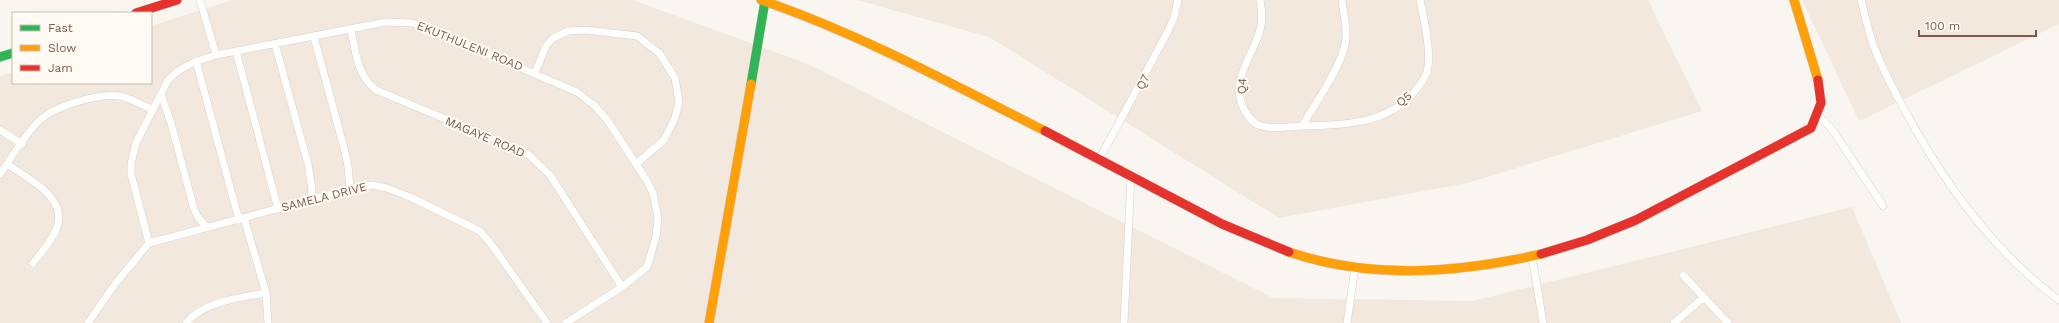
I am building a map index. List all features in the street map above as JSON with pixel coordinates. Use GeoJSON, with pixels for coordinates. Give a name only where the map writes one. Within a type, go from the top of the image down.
{"type":"FeatureCollection","features":[{"type":"Feature","properties":{"kind":"street"},"geometry":{"type":"LineString","coordinates":[[139,12],[177,0]]}},
{"type":"Feature","properties":{"kind":"street"},"geometry":{"type":"LineString","coordinates":[[200,0],[216,55]]}},
{"type":"Feature","properties":{"kind":"street","name":"Q7"},"geometry":{"type":"LineString","coordinates":[[1099,160],[1138,92],[1174,18],[1178,0]]}},
{"type":"Feature","properties":{"kind":"street","name":"Q4"},"geometry":{"type":"LineString","coordinates":[[1260,0],[1262,17],[1260,32],[1245,62],[1240,88],[1242,103],[1250,118],[1262,126],[1302,126]]}},
{"type":"Feature","properties":{"kind":"street"},"geometry":{"type":"LineString","coordinates":[[1302,126],[1323,91],[1344,47],[1346,30],[1342,0]]}},
{"type":"Feature","properties":{"kind":"street","name":"Q5"},"geometry":{"type":"LineString","coordinates":[[1302,126],[1362,122],[1386,112],[1412,94],[1423,80],[1428,65],[1420,0]]}},
{"type":"Feature","properties":{"kind":"street"},"geometry":{"type":"LineString","coordinates":[[710,323],[763,1],[798,12],[876,47],[1131,176],[1206,218],[1254,240],[1317,260],[1355,267],[1418,270],[1466,268],[1504,263],[1590,239],[1651,214],[1810,128],[1818,115],[1821,99],[1819,83],[1794,0]]}},
{"type":"Feature","properties":{"kind":"street"},"geometry":{"type":"LineString","coordinates":[[1860,0],[1873,44],[1895,92],[1915,130],[1945,176],[1976,220],[2005,253],[2059,300]]}},
{"type":"Feature","properties":{"kind":"street","name":"EKUTHULENI ROAD"},"geometry":{"type":"LineString","coordinates":[[149,243],[131,174],[131,164],[136,143],[152,110],[168,80],[177,71],[196,61],[216,55],[386,22],[412,22],[577,92],[595,106],[608,122],[653,193],[658,218],[656,237],[646,267],[622,287],[566,323]]}},
{"type":"Feature","properties":{"kind":"street","name":"MAGAYE ROAD"},"geometry":{"type":"LineString","coordinates":[[351,30],[360,72],[368,84],[376,90],[515,148],[529,155],[539,163],[563,194],[622,287]]}},
{"type":"Feature","properties":{"kind":"street"},"geometry":{"type":"LineString","coordinates":[[535,73],[546,46],[553,38],[560,34],[586,30],[637,36],[647,42],[659,53],[676,78],[679,102],[675,118],[664,140],[636,164]]}},
{"type":"Feature","properties":{"kind":"street"},"geometry":{"type":"LineString","coordinates":[[314,37],[344,148],[348,166],[350,189]]}},
{"type":"Feature","properties":{"kind":"street"},"geometry":{"type":"LineString","coordinates":[[276,44],[308,164],[312,189],[311,199]]}},
{"type":"Feature","properties":{"kind":"street"},"geometry":{"type":"LineString","coordinates":[[236,52],[278,209]]}},
{"type":"Feature","properties":{"kind":"street"},"geometry":{"type":"LineString","coordinates":[[0,57],[12,53]]}},
{"type":"Feature","properties":{"kind":"street"},"geometry":{"type":"LineString","coordinates":[[196,61],[241,219],[266,293],[268,323]]}},
{"type":"Feature","properties":{"kind":"street"},"geometry":{"type":"LineString","coordinates":[[161,94],[171,124],[194,209],[198,217],[208,228]]}},
{"type":"Feature","properties":{"kind":"street"},"geometry":{"type":"LineString","coordinates":[[0,174],[40,120],[69,105],[92,99],[119,96],[130,99],[152,110]]}},
{"type":"Feature","properties":{"kind":"street"},"geometry":{"type":"LineString","coordinates":[[1818,115],[1831,128],[1883,206]]}},
{"type":"Feature","properties":{"kind":"street"},"geometry":{"type":"LineString","coordinates":[[0,130],[22,144]]}},
{"type":"Feature","properties":{"kind":"street"},"geometry":{"type":"LineString","coordinates":[[7,164],[44,190],[51,197],[57,209],[57,229],[33,264]]}},
{"type":"Feature","properties":{"kind":"street"},"geometry":{"type":"LineString","coordinates":[[1124,323],[1131,176]]}},
{"type":"Feature","properties":{"kind":"street","name":"SAMELA DRIVE"},"geometry":{"type":"LineString","coordinates":[[149,243],[350,189],[372,185],[387,188],[480,231],[492,244],[547,323]]}},
{"type":"Feature","properties":{"kind":"street"},"geometry":{"type":"LineString","coordinates":[[88,323],[115,284],[149,243]]}},
{"type":"Feature","properties":{"kind":"street"},"geometry":{"type":"LineString","coordinates":[[1532,256],[1543,323]]}},
{"type":"Feature","properties":{"kind":"street"},"geometry":{"type":"LineString","coordinates":[[1347,323],[1355,267]]}},
{"type":"Feature","properties":{"kind":"street"},"geometry":{"type":"LineString","coordinates":[[1683,275],[1728,323]]}},
{"type":"Feature","properties":{"kind":"street"},"geometry":{"type":"LineString","coordinates":[[186,323],[206,309],[219,303],[266,293]]}},
{"type":"Feature","properties":{"kind":"street"},"geometry":{"type":"LineString","coordinates":[[1674,323],[1703,298]]}},
{"type":"Feature","properties":{"kind":"shaded area"},"geometry":{"type":"Polygon","coordinates":[[[232,0],[633,0],[808,64],[1273,298],[1473,301],[1852,207],[1901,323],[0,323],[0,76],[12,72],[12,84],[152,84],[152,26],[232,0]]]}},
{"type":"Feature","properties":{"kind":"shaded area"},"geometry":{"type":"Polygon","coordinates":[[[857,0],[1648,0],[1702,111],[1467,183],[1279,218],[989,37],[857,0]]]}},
{"type":"Feature","properties":{"kind":"shaded area"},"geometry":{"type":"Polygon","coordinates":[[[1802,0],[2059,0],[2059,24],[1859,121],[1802,0]]]}},
{"type":"Feature","properties":{"kind":"traffic: fast"},"geometry":{"type":"LineString","coordinates":[[751,84],[765,1]]}},
{"type":"Feature","properties":{"kind":"traffic: fast"},"geometry":{"type":"LineString","coordinates":[[0,57],[12,53]]}},
{"type":"Feature","properties":{"kind":"traffic: slow"},"geometry":{"type":"LineString","coordinates":[[761,0],[798,13],[870,44],[1045,131]]}},
{"type":"Feature","properties":{"kind":"traffic: slow"},"geometry":{"type":"LineString","coordinates":[[1794,0],[1818,80]]}},
{"type":"Feature","properties":{"kind":"traffic: slow"},"geometry":{"type":"LineString","coordinates":[[709,323],[751,84]]}},
{"type":"Feature","properties":{"kind":"traffic: slow"},"geometry":{"type":"LineString","coordinates":[[1289,252],[1320,261],[1351,267],[1415,271],[1478,266],[1541,254]]}},
{"type":"Feature","properties":{"kind":"traffic: jam"},"geometry":{"type":"LineString","coordinates":[[139,12],[177,0]]}},
{"type":"Feature","properties":{"kind":"traffic: jam"},"geometry":{"type":"LineString","coordinates":[[1541,254],[1587,240],[1636,220],[1811,128],[1821,103],[1818,80]]}},
{"type":"Feature","properties":{"kind":"traffic: jam"},"geometry":{"type":"LineString","coordinates":[[1045,131],[1222,224],[1289,252]]}}]}
